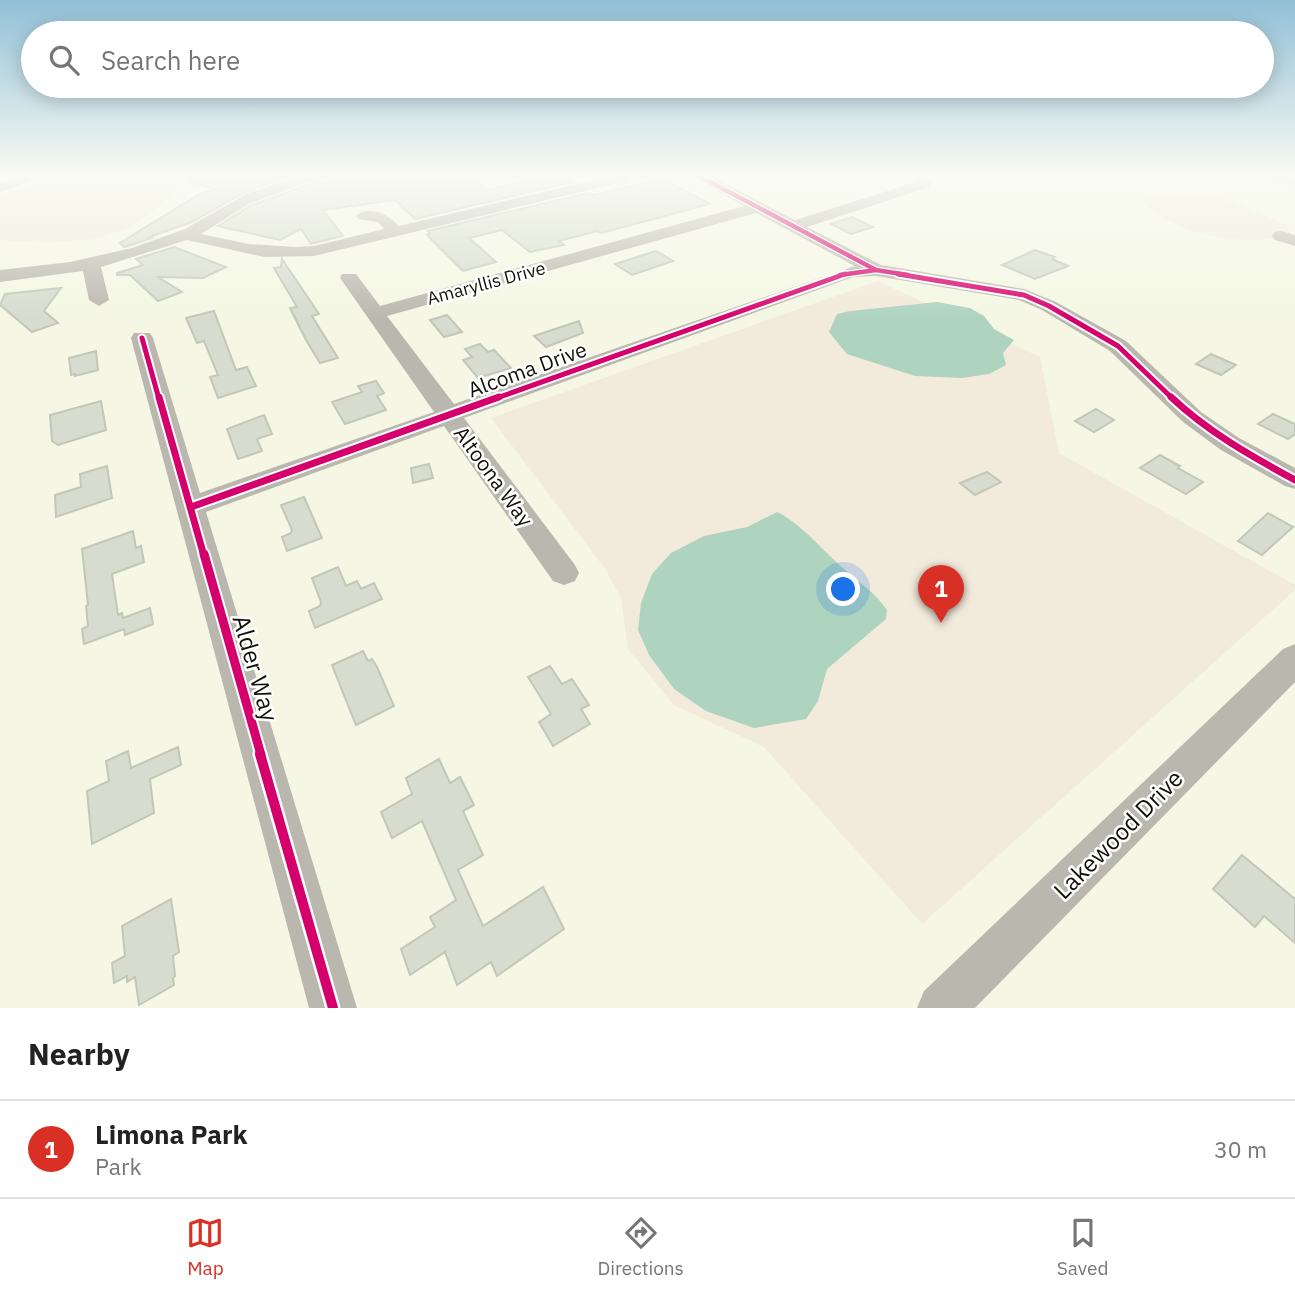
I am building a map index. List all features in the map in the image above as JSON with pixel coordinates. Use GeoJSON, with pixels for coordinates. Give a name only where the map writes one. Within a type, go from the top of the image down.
{"type":"FeatureCollection","features":[{"type":"Feature","properties":{"kind":"street"},"geometry":{"type":"LineString","coordinates":[[0,276],[38,274],[92,265],[144,251],[186,235],[204,224]]}},
{"type":"Feature","properties":{"kind":"street"},"geometry":{"type":"LineString","coordinates":[[389,224],[396,232]]}},
{"type":"Feature","properties":{"kind":"street"},"geometry":{"type":"LineString","coordinates":[[186,235],[256,252],[280,254],[314,251],[427,224]]}},
{"type":"Feature","properties":{"kind":"street","name":"Amaryllis Drive"},"geometry":{"type":"LineString","coordinates":[[376,313],[700,224]]}},
{"type":"Feature","properties":{"kind":"street"},"geometry":{"type":"LineString","coordinates":[[789,224],[876,270],[1024,295],[1049,306],[1118,346],[1201,424],[1230,444],[1295,480]]}},
{"type":"Feature","properties":{"kind":"street"},"geometry":{"type":"LineString","coordinates":[[793,226],[799,224]]}},
{"type":"Feature","properties":{"kind":"street"},"geometry":{"type":"LineString","coordinates":[[92,265],[99,300]]}},
{"type":"Feature","properties":{"kind":"street","name":"Alcoma Drive"},"geometry":{"type":"LineString","coordinates":[[191,507],[850,272],[876,270]]}},
{"type":"Feature","properties":{"kind":"street","name":"Altoona Way"},"geometry":{"type":"LineString","coordinates":[[349,278],[564,573]]}},
{"type":"Feature","properties":{"kind":"street","name":"Alder Way"},"geometry":{"type":"LineString","coordinates":[[142,338],[333,1008]]}},
{"type":"Feature","properties":{"kind":"street","name":"Lakewood Drive"},"geometry":{"type":"LineString","coordinates":[[941,1008],[1295,659]]}},
{"type":"Feature","properties":{"kind":"shaded area"},"geometry":{"type":"Polygon","coordinates":[[[0,224],[134,224],[90,239],[54,242],[0,240],[0,224]]]}},
{"type":"Feature","properties":{"kind":"shaded area"},"geometry":{"type":"Polygon","coordinates":[[[1176,224],[1284,224],[1291,236],[1231,239],[1176,224]]]}},
{"type":"Feature","properties":{"kind":"shaded area"},"geometry":{"type":"Polygon","coordinates":[[[878,281],[1040,357],[1059,453],[1295,585],[1295,590],[922,924],[764,747],[674,705],[628,649],[621,598],[606,570],[491,418],[878,281]]]}},
{"type":"Feature","properties":{"kind":"shaded area"},"geometry":{"type":"Polygon","coordinates":[[[937,302],[970,308],[984,316],[994,329],[1014,340],[1003,353],[1006,365],[989,374],[962,378],[915,376],[847,354],[829,332],[837,314],[937,302]]]}},
{"type":"Feature","properties":{"kind":"shaded area"},"geometry":{"type":"Polygon","coordinates":[[[777,512],[803,530],[887,610],[886,619],[827,669],[818,701],[806,719],[754,728],[706,711],[674,689],[649,655],[638,630],[641,603],[652,574],[671,553],[704,536],[747,527],[777,512]]]}},
{"type":"Feature","properties":{"kind":"building"},"geometry":{"type":"Polygon","coordinates":[[[151,224],[186,224],[124,247],[120,243],[151,224]]]}},
{"type":"Feature","properties":{"kind":"building"},"geometry":{"type":"Polygon","coordinates":[[[334,224],[343,236],[311,244],[301,229],[280,240],[218,226],[334,224]]]}},
{"type":"Feature","properties":{"kind":"building"},"geometry":{"type":"Polygon","coordinates":[[[457,224],[635,224],[559,241],[564,245],[530,252],[502,230],[469,238],[496,262],[463,271],[427,235],[430,234],[428,231],[457,224]]]}},
{"type":"Feature","properties":{"kind":"building"},"geometry":{"type":"Polygon","coordinates":[[[831,224],[867,224],[873,227],[851,234],[831,224]]]}},
{"type":"Feature","properties":{"kind":"building"},"geometry":{"type":"Polygon","coordinates":[[[174,247],[226,267],[203,278],[158,277],[182,292],[158,301],[130,275],[117,275],[143,265],[136,259],[174,247]]]}},
{"type":"Feature","properties":{"kind":"building"},"geometry":{"type":"Polygon","coordinates":[[[1035,250],[1055,257],[1052,259],[1068,266],[1035,279],[1002,265],[1035,250]]]}},
{"type":"Feature","properties":{"kind":"building"},"geometry":{"type":"Polygon","coordinates":[[[656,251],[673,261],[632,275],[615,264],[656,251]]]}},
{"type":"Feature","properties":{"kind":"building"},"geometry":{"type":"Polygon","coordinates":[[[282,259],[319,314],[312,316],[338,358],[320,363],[306,340],[290,308],[297,307],[274,268],[281,267],[282,259]]]}},
{"type":"Feature","properties":{"kind":"building"},"geometry":{"type":"Polygon","coordinates":[[[61,288],[44,311],[58,323],[32,332],[0,305],[5,294],[61,288]]]}},
{"type":"Feature","properties":{"kind":"building"},"geometry":{"type":"Polygon","coordinates":[[[214,311],[236,370],[247,367],[256,386],[218,398],[210,377],[218,375],[204,341],[197,343],[186,318],[214,311]]]}},
{"type":"Feature","properties":{"kind":"building"},"geometry":{"type":"Polygon","coordinates":[[[447,315],[462,332],[444,337],[430,320],[447,315]]]}},
{"type":"Feature","properties":{"kind":"building"},"geometry":{"type":"Polygon","coordinates":[[[579,321],[583,333],[546,347],[534,336],[579,321]]]}},
{"type":"Feature","properties":{"kind":"building"},"geometry":{"type":"Polygon","coordinates":[[[480,344],[488,352],[494,350],[511,368],[478,378],[463,360],[472,357],[465,349],[480,344]]]}},
{"type":"Feature","properties":{"kind":"building"},"geometry":{"type":"Polygon","coordinates":[[[96,351],[98,370],[71,375],[69,358],[96,351]]]}},
{"type":"Feature","properties":{"kind":"building"},"geometry":{"type":"Polygon","coordinates":[[[1211,354],[1236,365],[1221,375],[1196,364],[1211,354]]]}},
{"type":"Feature","properties":{"kind":"building"},"geometry":{"type":"Polygon","coordinates":[[[376,381],[384,393],[377,396],[386,410],[345,424],[332,402],[362,392],[358,386],[376,381]]]}},
{"type":"Feature","properties":{"kind":"building"},"geometry":{"type":"Polygon","coordinates":[[[101,401],[106,430],[58,445],[52,441],[50,415],[101,401]]]}},
{"type":"Feature","properties":{"kind":"building"},"geometry":{"type":"Polygon","coordinates":[[[1096,409],[1114,420],[1094,432],[1075,421],[1096,409]]]}},
{"type":"Feature","properties":{"kind":"building"},"geometry":{"type":"Polygon","coordinates":[[[1273,414],[1295,424],[1295,434],[1288,439],[1258,424],[1273,414]]]}},
{"type":"Feature","properties":{"kind":"building"},"geometry":{"type":"Polygon","coordinates":[[[264,415],[272,434],[257,439],[262,451],[238,459],[227,429],[264,415]]]}},
{"type":"Feature","properties":{"kind":"building"},"geometry":{"type":"Polygon","coordinates":[[[1160,455],[1203,482],[1186,494],[1140,468],[1160,455]]]}},
{"type":"Feature","properties":{"kind":"building"},"geometry":{"type":"Polygon","coordinates":[[[429,464],[433,478],[413,483],[411,468],[429,464]]]}},
{"type":"Feature","properties":{"kind":"building"},"geometry":{"type":"Polygon","coordinates":[[[107,466],[112,498],[56,517],[55,495],[81,487],[80,474],[107,466]]]}},
{"type":"Feature","properties":{"kind":"building"},"geometry":{"type":"Polygon","coordinates":[[[987,472],[1001,482],[975,495],[960,483],[987,472]]]}},
{"type":"Feature","properties":{"kind":"building"},"geometry":{"type":"Polygon","coordinates":[[[304,497],[322,538],[287,551],[282,537],[292,530],[281,505],[304,497]]]}},
{"type":"Feature","properties":{"kind":"building"},"geometry":{"type":"Polygon","coordinates":[[[1268,513],[1293,527],[1262,555],[1238,541],[1268,513]]]}},
{"type":"Feature","properties":{"kind":"building"},"geometry":{"type":"Polygon","coordinates":[[[133,531],[136,548],[141,546],[144,562],[112,574],[118,615],[122,613],[123,618],[150,608],[153,624],[125,635],[124,629],[84,644],[82,629],[88,626],[88,605],[82,549],[133,531]]]}},
{"type":"Feature","properties":{"kind":"building"},"geometry":{"type":"Polygon","coordinates":[[[338,567],[346,586],[357,581],[361,589],[374,583],[382,599],[315,628],[309,611],[320,606],[321,602],[312,578],[338,567]]]}},
{"type":"Feature","properties":{"kind":"building"},"geometry":{"type":"Polygon","coordinates":[[[363,651],[368,661],[372,659],[377,667],[394,706],[356,725],[332,665],[363,651]]]}},
{"type":"Feature","properties":{"kind":"building"},"geometry":{"type":"Polygon","coordinates":[[[550,666],[562,684],[572,679],[589,705],[581,709],[590,724],[553,746],[539,722],[551,714],[528,677],[550,666]]]}},
{"type":"Feature","properties":{"kind":"building"},"geometry":{"type":"Polygon","coordinates":[[[178,747],[181,765],[150,779],[154,813],[92,844],[87,791],[109,781],[106,761],[128,751],[131,768],[178,747]]]}},
{"type":"Feature","properties":{"kind":"building"},"geometry":{"type":"Polygon","coordinates":[[[439,759],[450,783],[460,777],[474,805],[463,811],[483,855],[458,870],[483,926],[543,887],[564,929],[497,976],[491,962],[457,985],[445,952],[410,975],[401,949],[435,927],[430,917],[456,900],[422,821],[392,838],[381,812],[412,794],[406,778],[439,759]]]}},
{"type":"Feature","properties":{"kind":"building"},"geometry":{"type":"Polygon","coordinates":[[[1242,855],[1295,899],[1295,943],[1264,916],[1255,927],[1213,889],[1242,855]]]}},
{"type":"Feature","properties":{"kind":"building"},"geometry":{"type":"Polygon","coordinates":[[[171,899],[179,952],[173,956],[174,985],[139,1005],[135,977],[127,982],[127,976],[114,983],[112,963],[125,956],[122,926],[171,899]]]}},
{"type":"Feature","properties":{"kind":"cycle path"},"geometry":{"type":"LineString","coordinates":[[790,224],[876,270],[1024,295],[1049,306],[1118,346],[1192,417],[1230,444],[1295,480]]}},
{"type":"Feature","properties":{"kind":"cycle path"},"geometry":{"type":"LineString","coordinates":[[191,507],[850,272],[876,270]]}},
{"type":"Feature","properties":{"kind":"cycle path"},"geometry":{"type":"LineString","coordinates":[[142,338],[333,1008]]}},
{"type":"Feature","properties":{"kind":"place","name":"Limona Park"},"geometry":{"type":"Point","coordinates":[941,623]}}]}
